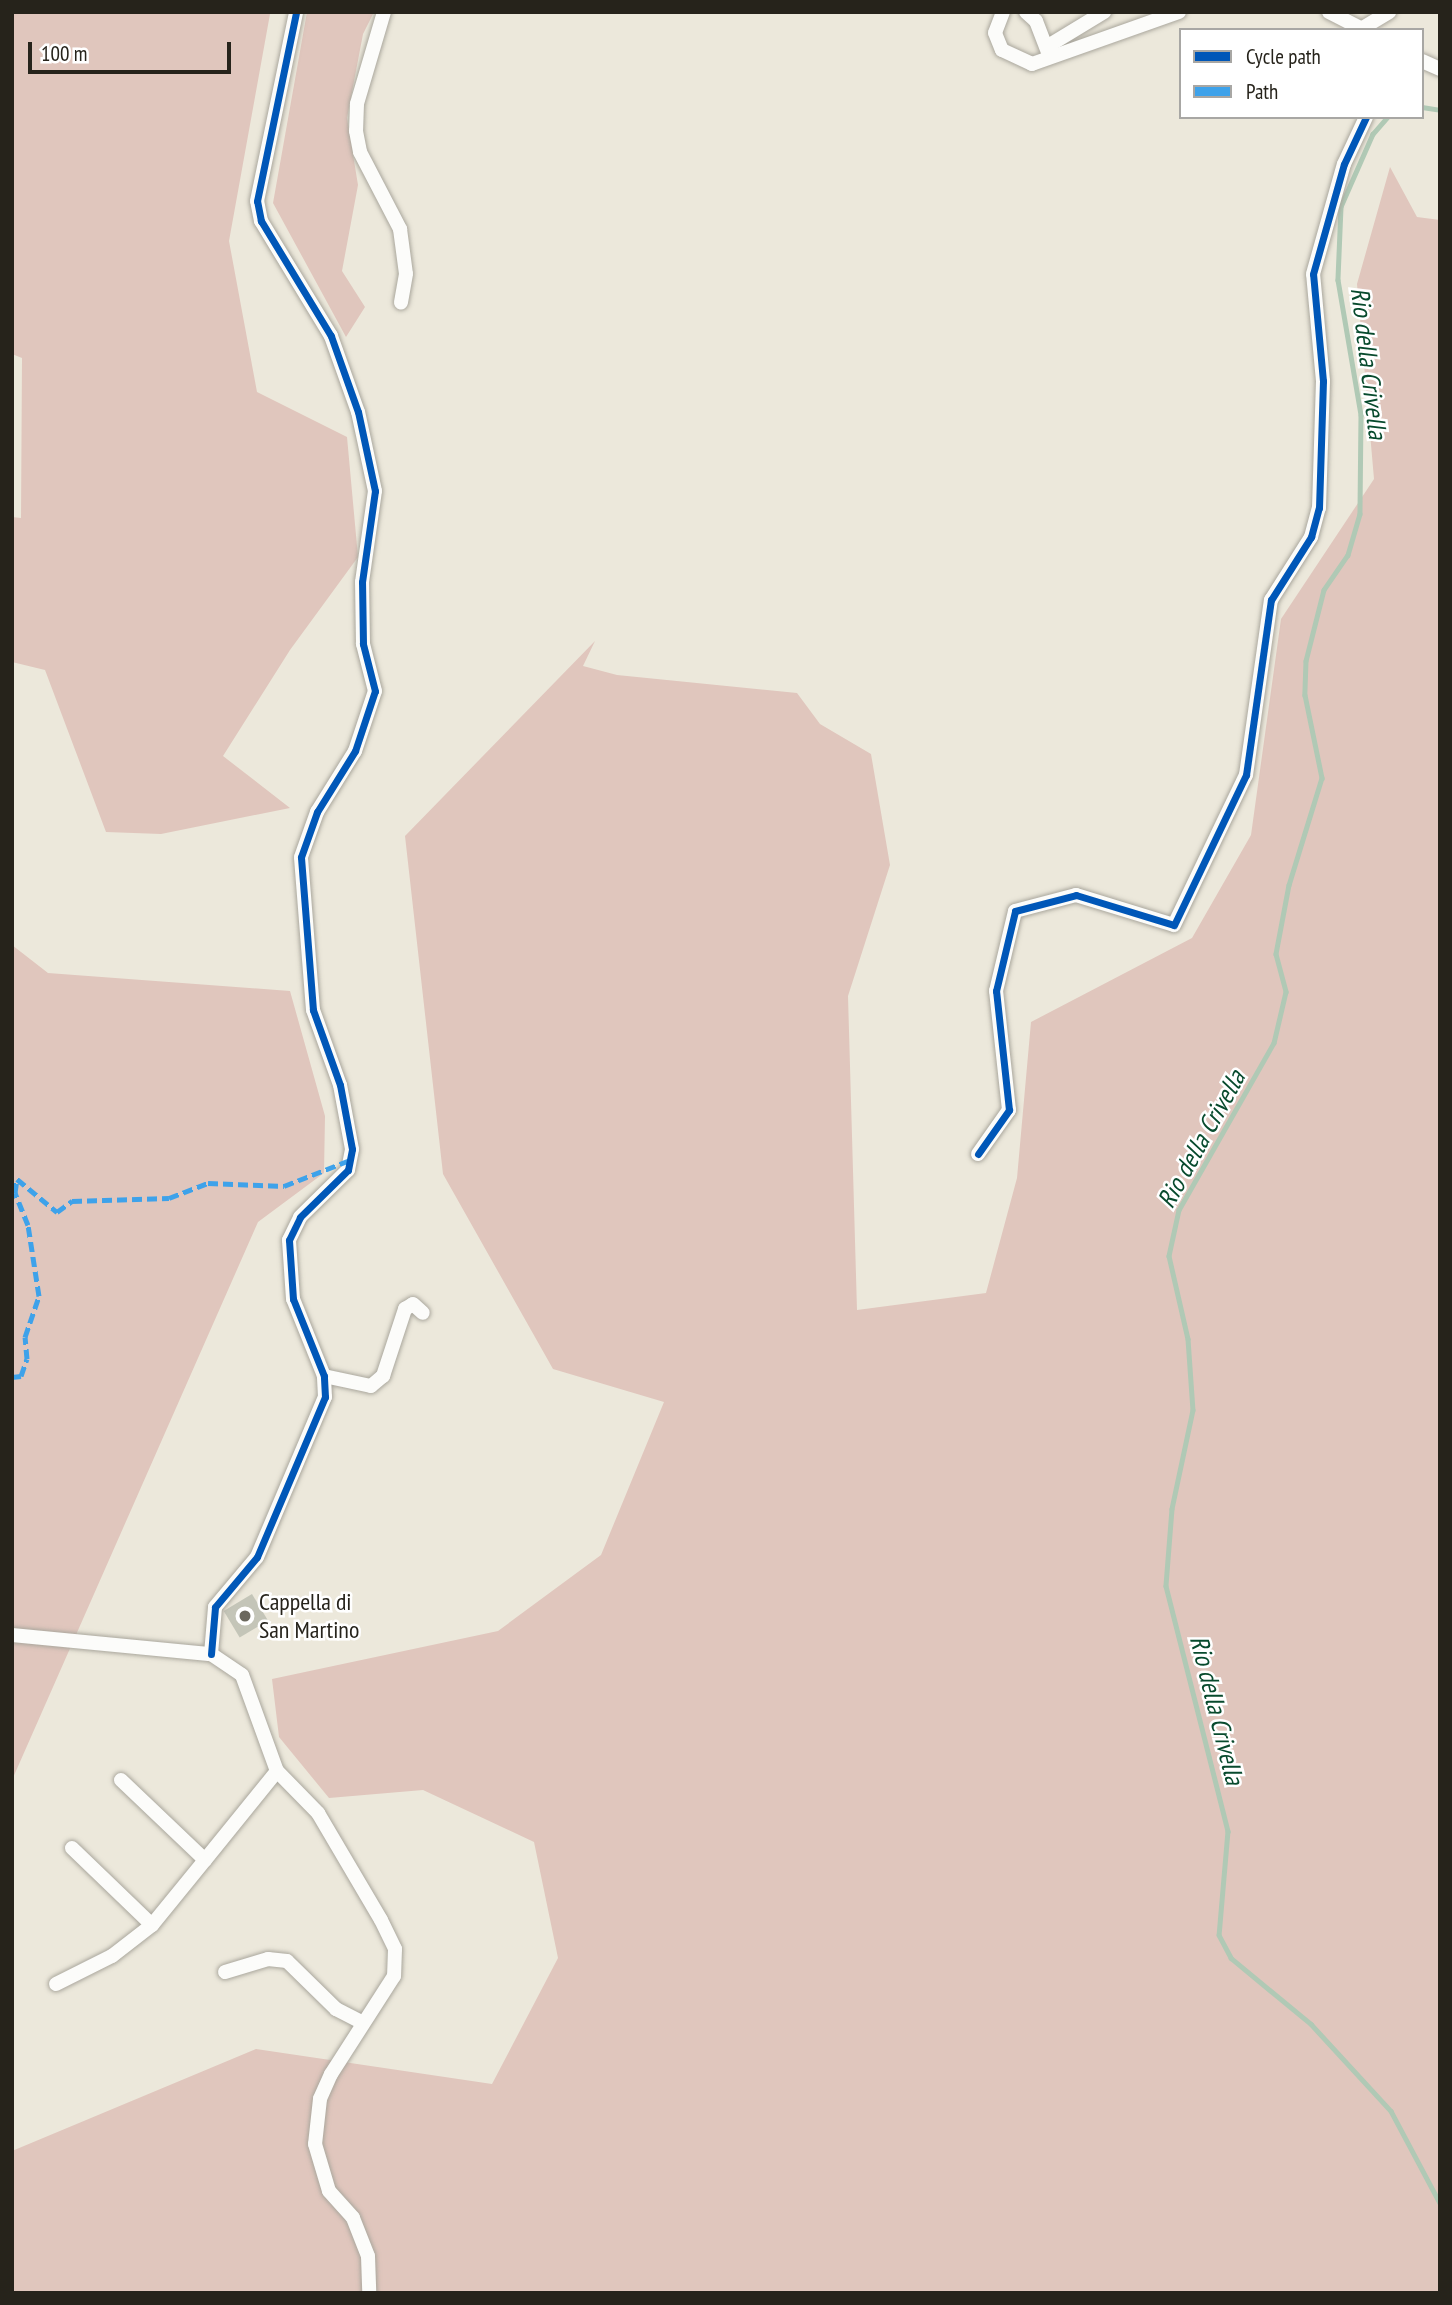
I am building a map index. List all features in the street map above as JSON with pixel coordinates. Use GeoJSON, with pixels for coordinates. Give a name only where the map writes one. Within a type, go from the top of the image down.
{"type":"FeatureCollection","features":[{"type":"Feature","properties":{"kind":"street"},"geometry":{"type":"LineString","coordinates":[[211,1654],[215,1607],[257,1557],[316,1427],[324,1376],[293,1299],[289,1240],[300,1217],[348,1170],[352,1149],[340,1085],[313,1010],[301,857],[317,812],[355,751],[375,691],[363,644],[362,582],[375,491],[358,412],[331,337],[261,221],[257,201],[296,12]]}},
{"type":"Feature","properties":{"kind":"street"},"geometry":{"type":"LineString","coordinates":[[384,12],[357,104],[356,131],[360,152],[400,229],[406,274],[401,303]]}},
{"type":"Feature","properties":{"kind":"street"},"geometry":{"type":"LineString","coordinates":[[1003,12],[995,33],[1002,50],[1032,64],[1049,62],[1179,12]]}},
{"type":"Feature","properties":{"kind":"street"},"geometry":{"type":"LineString","coordinates":[[1026,12],[1048,46],[1049,62]]}},
{"type":"Feature","properties":{"kind":"street"},"geometry":{"type":"LineString","coordinates":[[1048,46],[1104,12]]}},
{"type":"Feature","properties":{"kind":"street"},"geometry":{"type":"LineString","coordinates":[[1329,12],[1360,28]]}},
{"type":"Feature","properties":{"kind":"street"},"geometry":{"type":"LineString","coordinates":[[1364,28],[1389,12]]}},
{"type":"Feature","properties":{"kind":"street"},"geometry":{"type":"LineString","coordinates":[[978,1154],[1009,1110],[996,991],[1015,911],[1076,895],[1174,925],[1246,775],[1270,600],[1311,537],[1319,508],[1323,381],[1313,274],[1344,164],[1365,119]]}},
{"type":"Feature","properties":{"kind":"street"},"geometry":{"type":"LineString","coordinates":[[324,1376],[371,1386],[383,1376],[405,1309],[413,1304],[423,1313]]}},
{"type":"Feature","properties":{"kind":"street"},"geometry":{"type":"LineString","coordinates":[[12,1635],[211,1654],[242,1675],[277,1771],[318,1813],[395,1949],[388,1993],[362,2022],[320,2099],[315,2144],[329,2191],[354,2218],[368,2256],[369,2293]]}},
{"type":"Feature","properties":{"kind":"street"},"geometry":{"type":"LineString","coordinates":[[56,1984],[112,1956],[152,1925],[277,1771]]}},
{"type":"Feature","properties":{"kind":"street"},"geometry":{"type":"LineString","coordinates":[[121,1780],[205,1860]]}},
{"type":"Feature","properties":{"kind":"street"},"geometry":{"type":"LineString","coordinates":[[72,1848],[152,1925]]}},
{"type":"Feature","properties":{"kind":"street"},"geometry":{"type":"LineString","coordinates":[[225,1972],[268,1959],[286,1961],[336,2009],[362,2022]]}},
{"type":"Feature","properties":{"kind":"shaded area"},"geometry":{"type":"Polygon","coordinates":[[[12,12],[270,14],[229,241],[257,392],[347,437],[358,557],[290,650],[223,756],[290,808],[161,834],[106,832],[45,670],[12,662],[12,517],[21,518],[22,358],[12,354],[12,12]]]}},
{"type":"Feature","properties":{"kind":"shaded area"},"geometry":{"type":"Polygon","coordinates":[[[307,12],[374,12],[363,34],[347,118],[358,185],[342,271],[365,307],[346,337],[273,203],[307,12]]]}},
{"type":"Feature","properties":{"kind":"shaded area"},"geometry":{"type":"Polygon","coordinates":[[[1390,167],[1417,217],[1440,220],[1440,2293],[12,2293],[12,2151],[256,2049],[492,2084],[558,1958],[534,1842],[423,1790],[329,1798],[279,1737],[272,1679],[498,1631],[601,1555],[664,1402],[553,1369],[443,1174],[405,836],[595,641],[583,666],[617,675],[797,693],[820,724],[871,754],[890,865],[848,996],[857,1310],[986,1293],[1017,1178],[1031,1022],[1192,938],[1251,835],[1281,619],[1374,479],[1357,284],[1390,167]]]}},
{"type":"Feature","properties":{"kind":"shaded area"},"geometry":{"type":"Polygon","coordinates":[[[12,945],[48,973],[290,991],[325,1116],[324,1173],[258,1222],[12,1780],[12,945]]]}},
{"type":"Feature","properties":{"kind":"building","name":"Cappella di San Martino"},"geometry":{"type":"Polygon","coordinates":[[[252,1594],[268,1621],[240,1638],[224,1611],[252,1594]]]}},
{"type":"Feature","properties":{"kind":"waterway","name":"Rio della Crivella"},"geometry":{"type":"LineString","coordinates":[[1424,107],[1440,110]]}},
{"type":"Feature","properties":{"kind":"waterway","name":"Rio della Crivella"},"geometry":{"type":"LineString","coordinates":[[1386,119],[1373,134],[1341,207],[1338,280],[1361,415],[1360,514],[1348,555],[1324,590],[1306,661],[1305,695],[1322,778],[1289,885],[1276,954],[1286,992],[1274,1043],[1179,1210],[1169,1256],[1188,1339],[1193,1410],[1172,1509],[1166,1586],[1228,1831],[1219,1935],[1231,1958],[1311,2024],[1391,2111],[1440,2203]]}},
{"type":"Feature","properties":{"kind":"marked path"},"geometry":{"type":"LineString","coordinates":[[12,1377],[21,1376],[27,1359],[25,1337],[39,1296],[28,1225],[15,1193],[17,1179],[57,1212],[72,1201],[169,1198],[208,1183],[284,1186],[350,1160]]}},
{"type":"Feature","properties":{"kind":"cycle path"},"geometry":{"type":"LineString","coordinates":[[211,1654],[215,1607],[257,1557],[325,1397],[324,1376],[293,1299],[289,1240],[300,1217],[348,1170],[352,1149],[340,1085],[313,1010],[301,857],[317,812],[355,751],[375,691],[363,644],[362,582],[375,491],[358,412],[331,336],[261,221],[257,201],[296,12]]}},
{"type":"Feature","properties":{"kind":"cycle path"},"geometry":{"type":"LineString","coordinates":[[978,1154],[1009,1110],[996,991],[1015,911],[1076,895],[1174,925],[1246,775],[1271,600],[1311,537],[1319,508],[1323,381],[1313,274],[1344,164],[1365,119]]}},
{"type":"Feature","properties":{"kind":"place","name":"Cappella di San Martino"},"geometry":{"type":"Point","coordinates":[245,1616]}}]}
